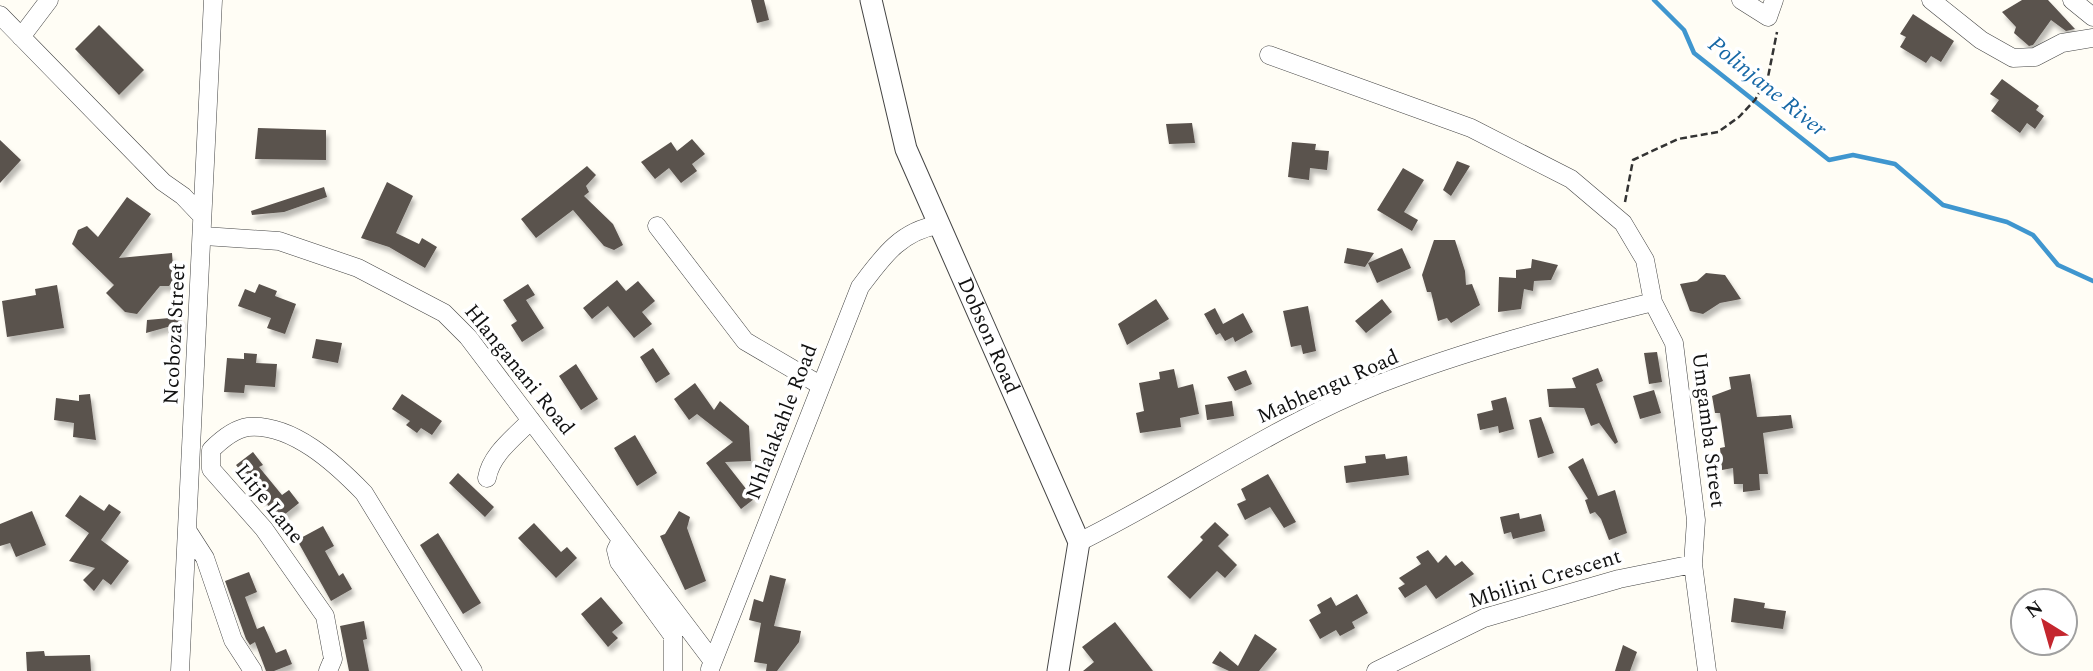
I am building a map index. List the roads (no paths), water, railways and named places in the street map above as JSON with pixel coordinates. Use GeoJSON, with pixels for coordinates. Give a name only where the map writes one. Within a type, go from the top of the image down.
{"type":"FeatureCollection","features":[{"type":"Feature","properties":{"kind":"street"},"geometry":{"type":"LineString","coordinates":[[21,37],[49,0]]}},
{"type":"Feature","properties":{"kind":"street","name":"Ncoboza Street"},"geometry":{"type":"LineString","coordinates":[[180,671],[204,236],[202,216],[213,0]]}},
{"type":"Feature","properties":{"kind":"street","name":"Dobson Road"},"geometry":{"type":"LineString","coordinates":[[871,0],[906,149],[1079,542]]}},
{"type":"Feature","properties":{"kind":"street"},"geometry":{"type":"LineString","coordinates":[[1741,0],[1768,17],[1774,0]]}},
{"type":"Feature","properties":{"kind":"street"},"geometry":{"type":"LineString","coordinates":[[1931,0],[1981,40],[2013,58],[2035,57],[2062,43],[2093,38]]}},
{"type":"Feature","properties":{"kind":"street"},"geometry":{"type":"LineString","coordinates":[[2072,0],[2093,17]]}},
{"type":"Feature","properties":{"kind":"street"},"geometry":{"type":"LineString","coordinates":[[0,15],[163,182],[202,216]]}},
{"type":"Feature","properties":{"kind":"street","name":"Umgamba Street"},"geometry":{"type":"LineString","coordinates":[[1269,55],[1471,128],[1572,179],[1623,223],[1645,261],[1653,302],[1674,343],[1696,520],[1693,564],[1707,671]]}},
{"type":"Feature","properties":{"kind":"street","name":"Nhlalakahle Road"},"geometry":{"type":"LineString","coordinates":[[711,666],[860,287],[900,239],[919,228],[938,225]]}},
{"type":"Feature","properties":{"kind":"street"},"geometry":{"type":"LineString","coordinates":[[657,226],[745,341],[820,386]]}},
{"type":"Feature","properties":{"kind":"street","name":"Hlanganani Road"},"geometry":{"type":"LineString","coordinates":[[204,236],[279,241],[358,268],[444,313],[468,337],[531,420],[711,666]]}},
{"type":"Feature","properties":{"kind":"street","name":"Mabhengu Road"},"geometry":{"type":"LineString","coordinates":[[1079,542],[1276,433],[1379,384],[1552,327],[1653,302]]}},
{"type":"Feature","properties":{"kind":"street"},"geometry":{"type":"LineString","coordinates":[[487,478],[489,467],[499,453],[531,420]]}},
{"type":"Feature","properties":{"kind":"street","name":"Litje Lane"},"geometry":{"type":"LineString","coordinates":[[328,671],[333,659],[325,616],[264,528],[211,469],[211,450],[225,437],[247,427],[282,433],[313,449],[339,468],[364,493],[473,671]]}},
{"type":"Feature","properties":{"kind":"street"},"geometry":{"type":"LineString","coordinates":[[187,530],[205,558],[233,640],[253,671]]}},
{"type":"Feature","properties":{"kind":"street"},"geometry":{"type":"LineString","coordinates":[[621,540],[616,550],[619,562],[660,614],[673,636],[673,671]]}},
{"type":"Feature","properties":{"kind":"street"},"geometry":{"type":"LineString","coordinates":[[1058,671],[1079,542]]}},
{"type":"Feature","properties":{"kind":"street","name":"Mbilini Crescent"},"geometry":{"type":"LineString","coordinates":[[1376,671],[1484,618],[1619,579],[1693,564]]}},
{"type":"Feature","properties":{"kind":"waterway","name":"Polinjane River"},"geometry":{"type":"LineString","coordinates":[[1654,0],[1684,30],[1694,53],[1829,160],[1853,155],[1895,164],[1943,205],[2007,222],[2033,235],[2058,265],[2093,281]]}}]}
